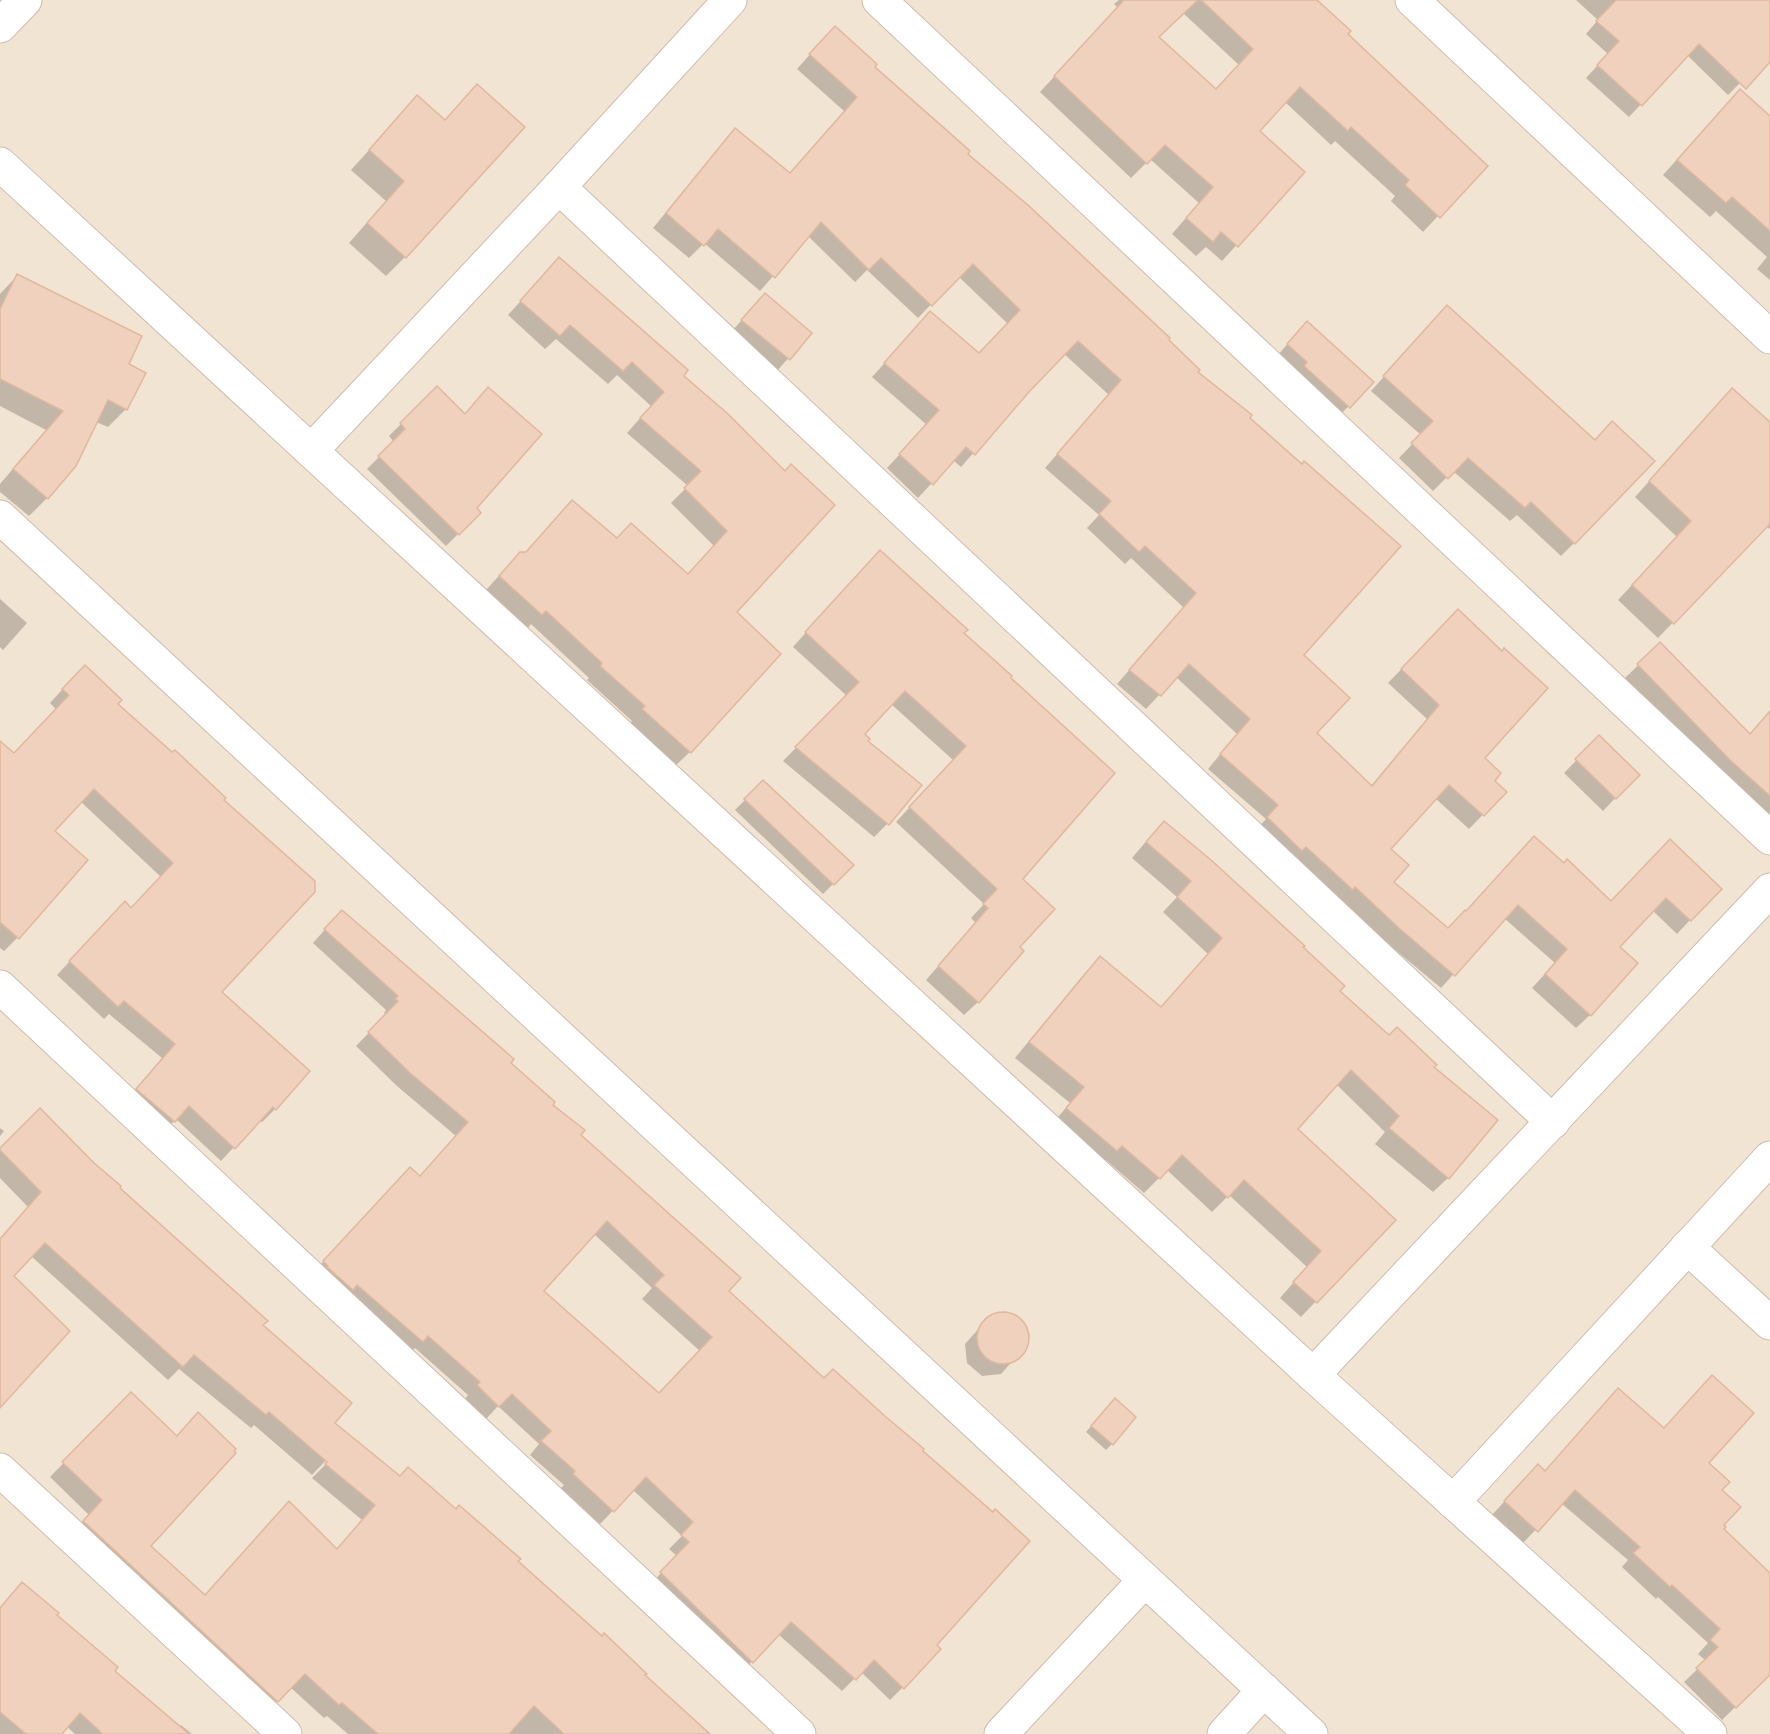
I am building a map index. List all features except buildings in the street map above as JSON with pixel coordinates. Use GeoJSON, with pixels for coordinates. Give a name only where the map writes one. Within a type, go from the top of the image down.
{"type":"FeatureCollection","features":[{"type":"Feature","properties":{"kind":"street"},"geometry":{"type":"LineString","coordinates":[[0,26],[25,0]]}},
{"type":"Feature","properties":{"kind":"street"},"geometry":{"type":"LineString","coordinates":[[310,451],[559,188],[730,0]]}},
{"type":"Feature","properties":{"kind":"street"},"geometry":{"type":"LineString","coordinates":[[879,0],[1770,838]]}},
{"type":"Feature","properties":{"kind":"street"},"geometry":{"type":"LineString","coordinates":[[1412,0],[1770,337]]}},
{"type":"Feature","properties":{"kind":"street"},"geometry":{"type":"LineString","coordinates":[[0,164],[1313,1375],[1710,1734]]}},
{"type":"Feature","properties":{"kind":"street"},"geometry":{"type":"LineString","coordinates":[[559,188],[1553,1122]]}},
{"type":"Feature","properties":{"kind":"street"},"geometry":{"type":"LineString","coordinates":[[0,516],[1311,1734]]}},
{"type":"Feature","properties":{"kind":"street"},"geometry":{"type":"LineString","coordinates":[[1313,1375],[1770,890]]}},
{"type":"Feature","properties":{"kind":"street"},"geometry":{"type":"LineString","coordinates":[[0,987],[798,1734]]}},
{"type":"Feature","properties":{"kind":"street"},"geometry":{"type":"LineString","coordinates":[[1453,1502],[1770,1158]]}},
{"type":"Feature","properties":{"kind":"street"},"geometry":{"type":"LineString","coordinates":[[1687,1247],[1770,1323]]}},
{"type":"Feature","properties":{"kind":"street"},"geometry":{"type":"LineString","coordinates":[[0,1470],[285,1734]]}},
{"type":"Feature","properties":{"kind":"street"},"geometry":{"type":"LineString","coordinates":[[1001,1734],[1145,1580]]}},
{"type":"Feature","properties":{"kind":"street"},"geometry":{"type":"LineString","coordinates":[[1224,1734],[1264,1690]]}},
{"type":"Feature","properties":{"kind":"shaded area"},"geometry":{"type":"Polygon","coordinates":[[[0,0],[1770,0],[1770,1734],[0,1734],[0,0]]]}}]}
